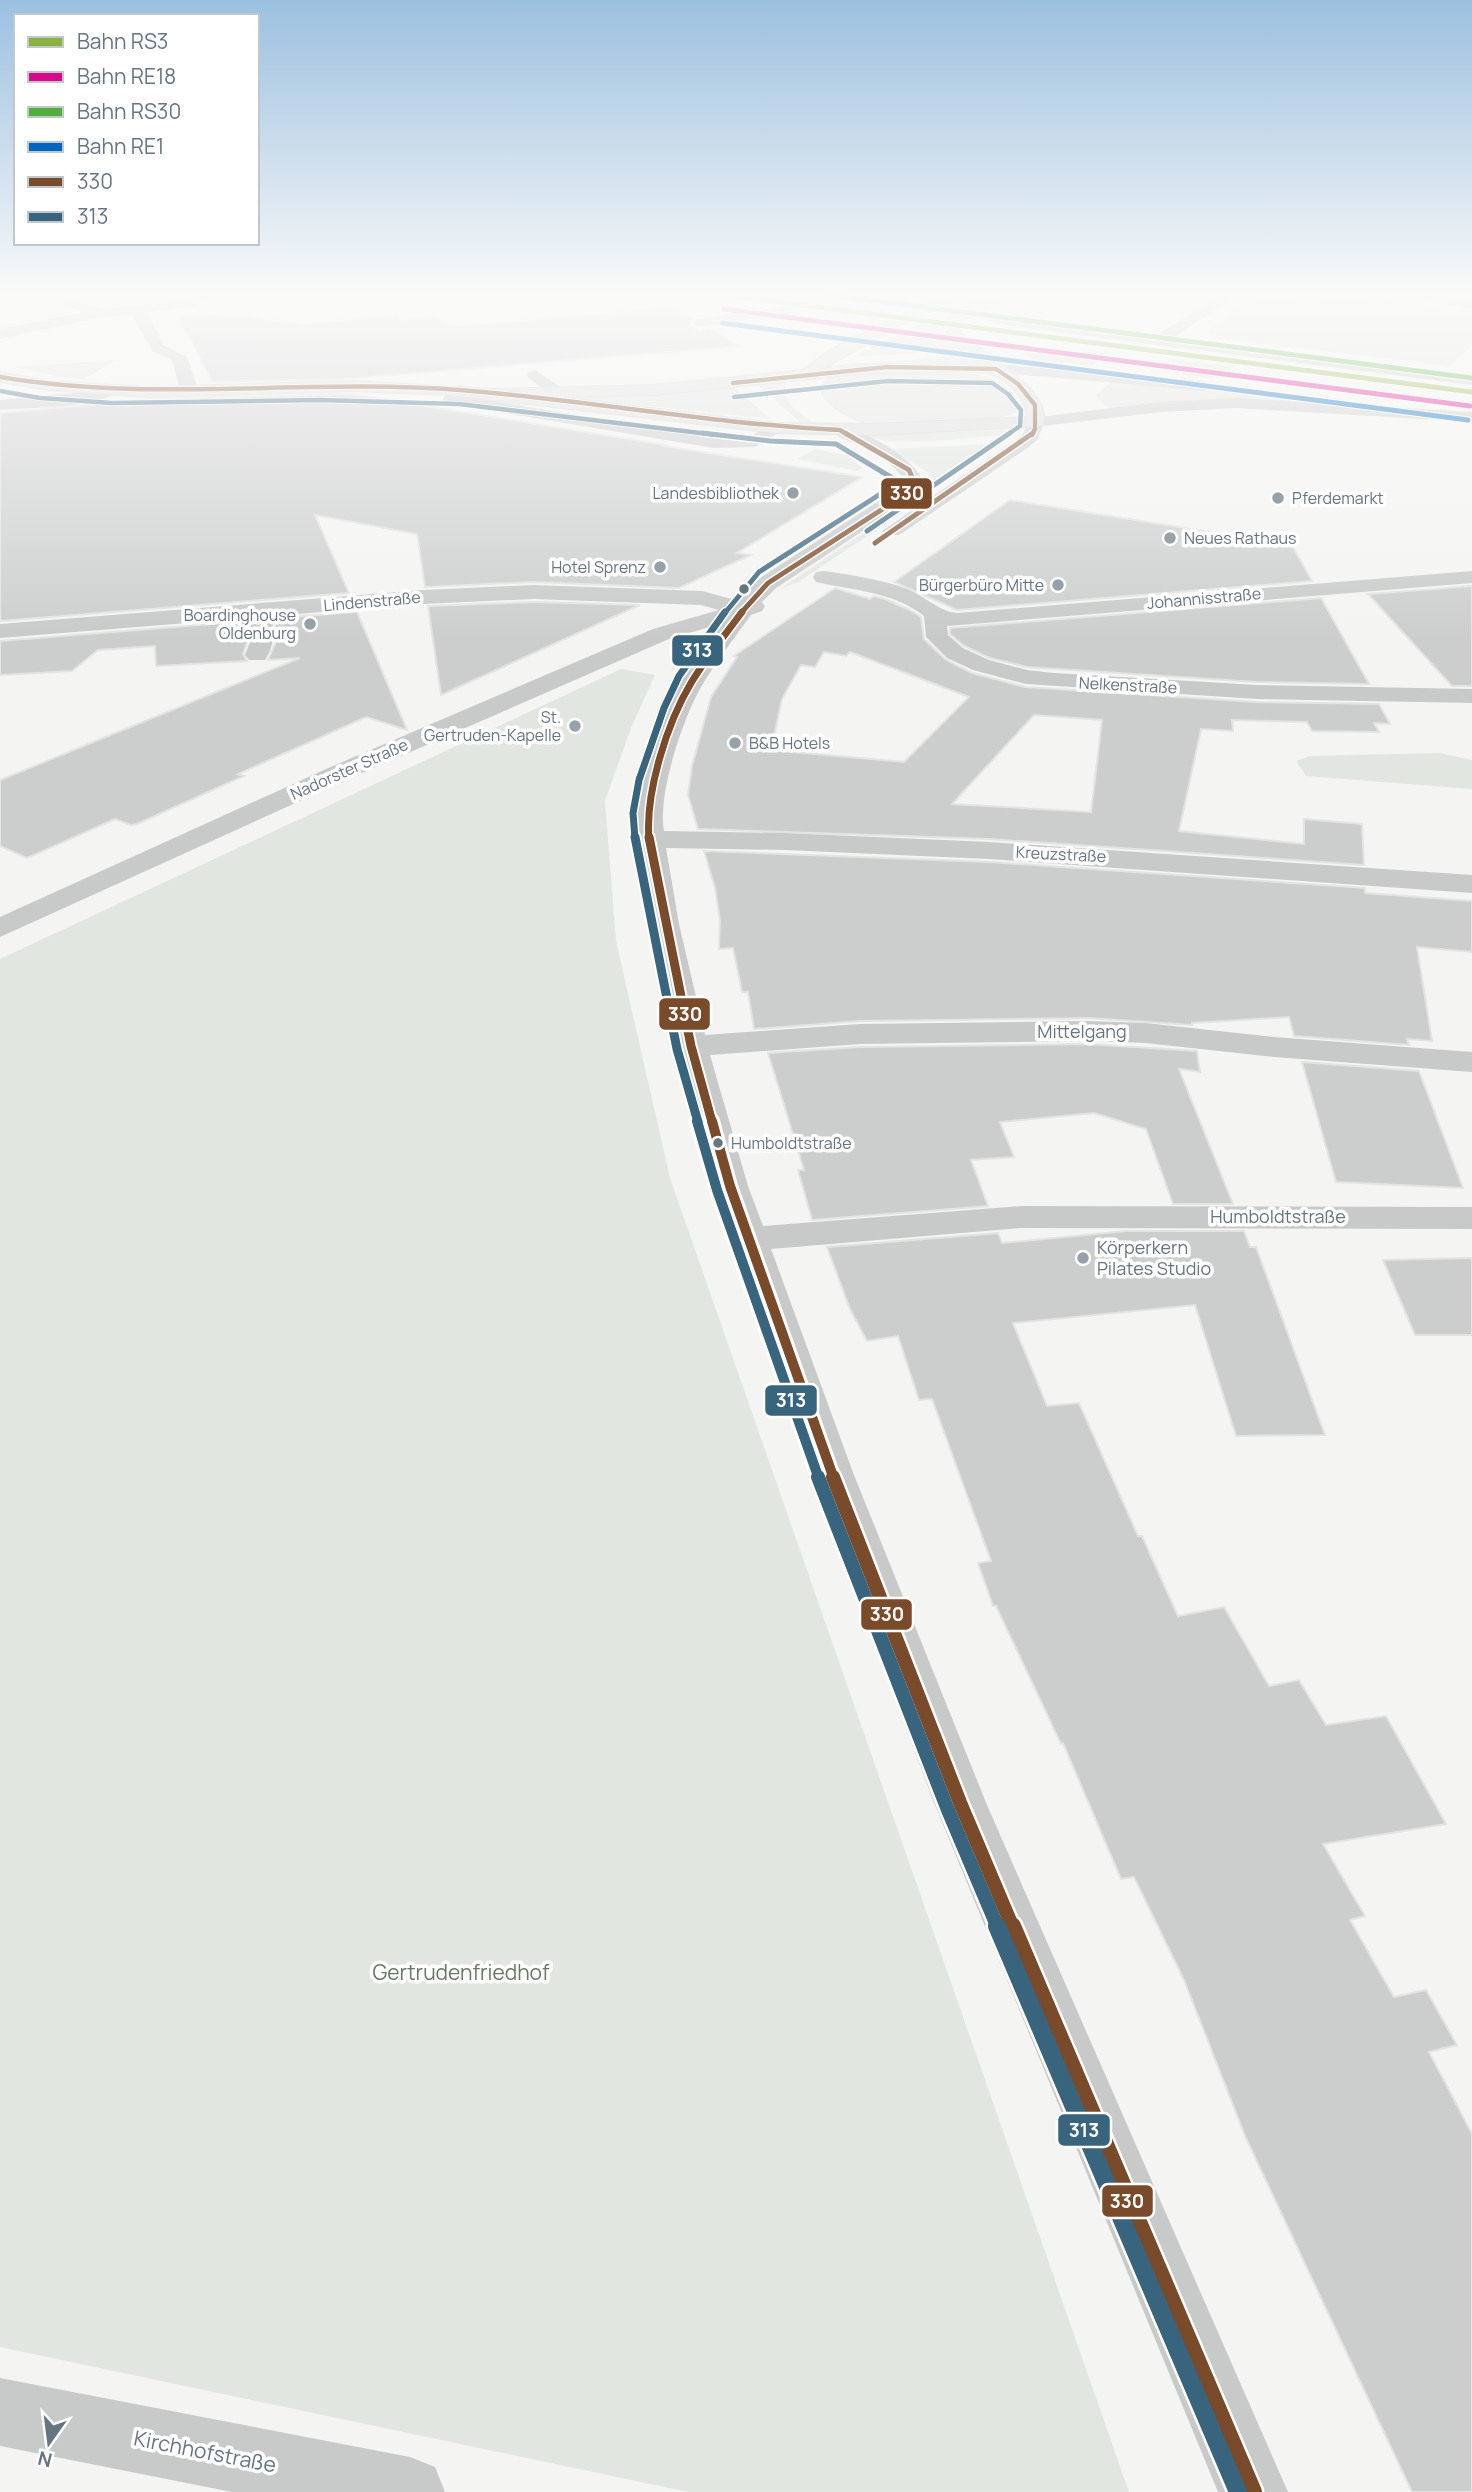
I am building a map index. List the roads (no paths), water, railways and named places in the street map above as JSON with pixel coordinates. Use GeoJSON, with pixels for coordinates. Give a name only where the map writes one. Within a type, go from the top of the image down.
{"type":"FeatureCollection","features":[{"type":"Feature","properties":{"kind":"main road"},"geometry":{"type":"LineString","coordinates":[[618,408],[777,428],[840,430],[925,429],[1036,422],[1035,408]]}},
{"type":"Feature","properties":{"kind":"main road"},"geometry":{"type":"LineString","coordinates":[[814,408],[840,430]]}},
{"type":"Feature","properties":{"kind":"street"},"geometry":{"type":"LineString","coordinates":[[506,408],[735,444],[749,443],[777,428]]}},
{"type":"Feature","properties":{"kind":"street"},"geometry":{"type":"LineString","coordinates":[[807,586],[1020,445],[1031,436],[1036,422],[1161,408]]}},
{"type":"Feature","properties":{"kind":"street"},"geometry":{"type":"LineString","coordinates":[[1319,421],[1334,408]]}},
{"type":"Feature","properties":{"kind":"street"},"geometry":{"type":"LineString","coordinates":[[1353,408],[1472,417]]}},
{"type":"Feature","properties":{"kind":"street"},"geometry":{"type":"LineString","coordinates":[[626,432],[647,432],[686,417]]}},
{"type":"Feature","properties":{"kind":"street"},"geometry":{"type":"LineString","coordinates":[[840,430],[897,461],[909,470],[915,484],[909,492],[768,583],[743,610],[691,683],[677,712],[653,783],[647,814],[649,841],[691,1046],[730,1186],[832,1475],[961,1805],[1113,2168],[1253,2492]]}},
{"type":"Feature","properties":{"kind":"street","name":"Johannisstraße"},"geometry":{"type":"LineString","coordinates":[[936,619],[957,620],[1470,566]]}},
{"type":"Feature","properties":{"kind":"street","name":"Nadorster Straße"},"geometry":{"type":"LineString","coordinates":[[0,929],[335,775],[662,634],[743,610],[807,586]]}},
{"type":"Feature","properties":{"kind":"street","name":"Nelkenstraße"},"geometry":{"type":"LineString","coordinates":[[807,586],[883,589],[905,597],[931,610],[936,619],[934,628],[937,637],[955,653],[981,666],[1027,677],[1258,692],[1472,695]]}},
{"type":"Feature","properties":{"kind":"street","name":"Lindenstraße"},"geometry":{"type":"LineString","coordinates":[[0,631],[423,597],[552,591],[702,598],[743,610]]}},
{"type":"Feature","properties":{"kind":"street"},"geometry":{"type":"LineString","coordinates":[[257,655],[263,637],[260,610]]}},
{"type":"Feature","properties":{"kind":"street","name":"Kreuzstraße"},"geometry":{"type":"LineString","coordinates":[[649,841],[691,839],[817,842],[1108,857],[1472,884]]}},
{"type":"Feature","properties":{"kind":"street","name":"Mittelgang"},"geometry":{"type":"LineString","coordinates":[[691,1046],[860,1034],[1088,1031],[1145,1033],[1274,1047],[1472,1062]]}},
{"type":"Feature","properties":{"kind":"street","name":"Humboldtstraße"},"geometry":{"type":"LineString","coordinates":[[748,1239],[1021,1217],[1472,1218]]}},
{"type":"Feature","properties":{"kind":"street","name":"Kirchhofstraße"},"geometry":{"type":"LineString","coordinates":[[0,2413],[410,2492]]}},
{"type":"Feature","properties":{"kind":"rail line","name":"RE1"},"geometry":{"type":"LineString","coordinates":[[1378,408],[1468,420]]}},
{"type":"Feature","properties":{"kind":"place","name":"Landesbibliothek"},"geometry":{"type":"Point","coordinates":[793,493]}},
{"type":"Feature","properties":{"kind":"place","name":"Pferdemarkt"},"geometry":{"type":"Point","coordinates":[1278,498]}},
{"type":"Feature","properties":{"kind":"place","name":"Neues Rathaus"},"geometry":{"type":"Point","coordinates":[1170,538]}},
{"type":"Feature","properties":{"kind":"place","name":"Hotel Sprenz"},"geometry":{"type":"Point","coordinates":[660,567]}},
{"type":"Feature","properties":{"kind":"place","name":"Bürgerbüro Mitte"},"geometry":{"type":"Point","coordinates":[1058,585]}},
{"type":"Feature","properties":{"kind":"place","name":"Boardinghouse Oldenburg"},"geometry":{"type":"Point","coordinates":[310,624]}},
{"type":"Feature","properties":{"kind":"place","name":"St. Gertruden-Kapelle"},"geometry":{"type":"Point","coordinates":[575,726]}},
{"type":"Feature","properties":{"kind":"place","name":"B&B Hotels"},"geometry":{"type":"Point","coordinates":[735,743]}},
{"type":"Feature","properties":{"kind":"place","name":"Humboldtstraße"},"geometry":{"type":"Point","coordinates":[718,1143]}},
{"type":"Feature","properties":{"kind":"place","name":"Körperkern Pilates Studio"},"geometry":{"type":"Point","coordinates":[1083,1258]}},
{"type":"Feature","properties":{"kind":"park label","name":"Gertrudenfriedhof"},"geometry":{"type":"Point","coordinates":[461,1973]}}]}
